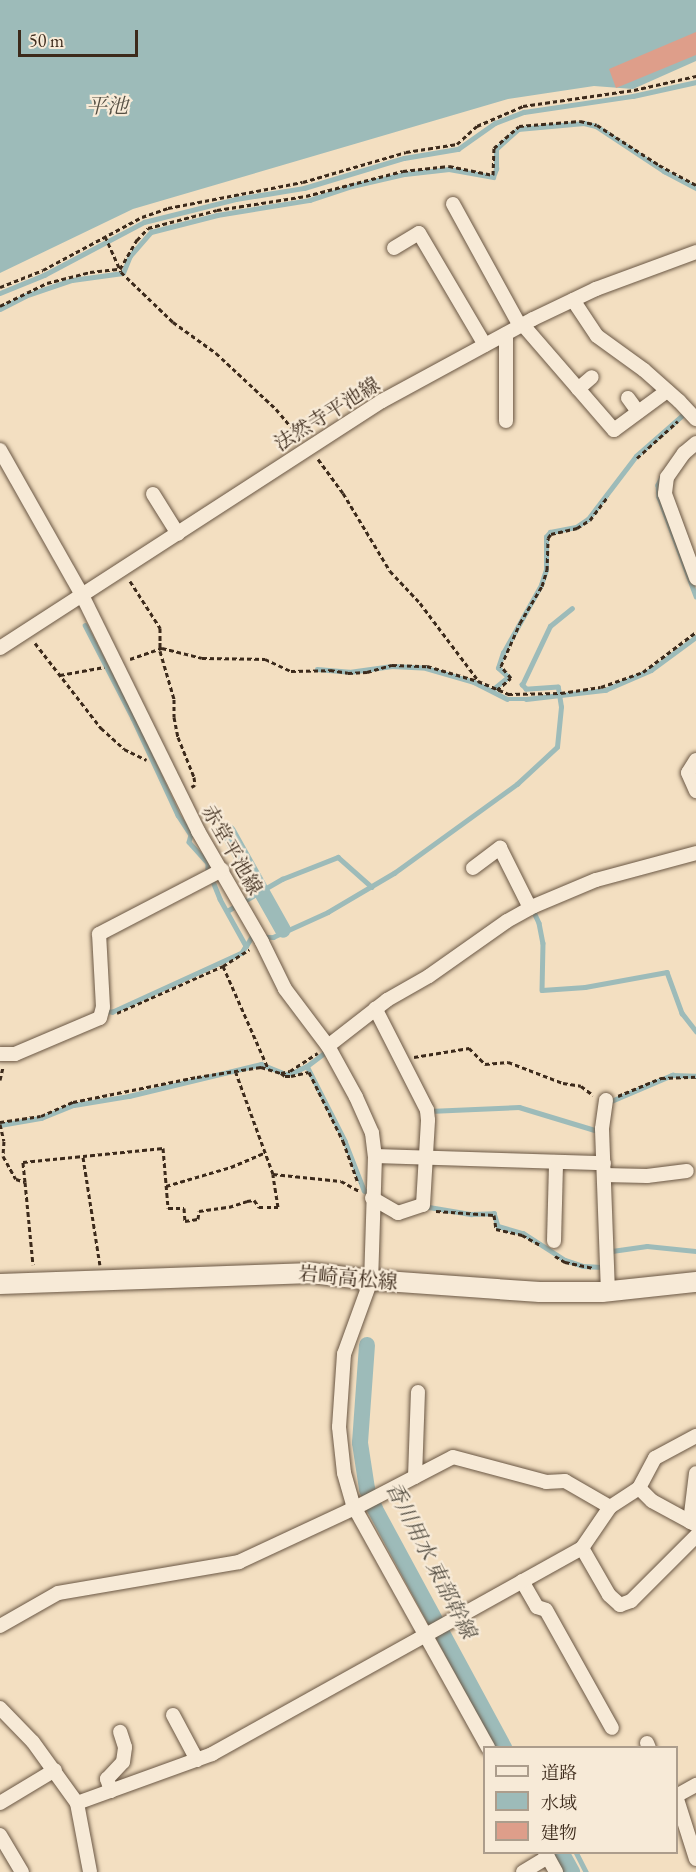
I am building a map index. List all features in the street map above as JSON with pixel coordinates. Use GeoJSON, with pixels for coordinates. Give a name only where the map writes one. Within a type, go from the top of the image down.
{"type":"FeatureCollection","features":[{"type":"Feature","properties":{"kind":"main road","name":"岩崎高松線"},"geometry":{"type":"LineString","coordinates":[[0,1284],[312,1273],[371,1280],[540,1292],[608,1292],[696,1282]]}},
{"type":"Feature","properties":{"kind":"street"},"geometry":{"type":"LineString","coordinates":[[453,204],[522,325],[614,430],[668,391]]}},
{"type":"Feature","properties":{"kind":"street"},"geometry":{"type":"LineString","coordinates":[[394,248],[419,232],[484,345]]}},
{"type":"Feature","properties":{"kind":"street","name":"法然寺平池線"},"geometry":{"type":"LineString","coordinates":[[0,648],[382,400],[573,300],[624,277],[696,252]]}},
{"type":"Feature","properties":{"kind":"street"},"geometry":{"type":"LineString","coordinates":[[432,284],[444,276]]}},
{"type":"Feature","properties":{"kind":"street"},"geometry":{"type":"LineString","coordinates":[[573,300],[597,336],[644,370],[693,416]]}},
{"type":"Feature","properties":{"kind":"street"},"geometry":{"type":"LineString","coordinates":[[506,334],[506,421]]}},
{"type":"Feature","properties":{"kind":"street"},"geometry":{"type":"LineString","coordinates":[[578,389],[592,377]]}},
{"type":"Feature","properties":{"kind":"street"},"geometry":{"type":"LineString","coordinates":[[628,398],[639,412]]}},
{"type":"Feature","properties":{"kind":"street"},"geometry":{"type":"LineString","coordinates":[[696,443],[684,453],[667,477],[665,494],[696,578]]}},
{"type":"Feature","properties":{"kind":"street","name":"赤堂平池線"},"geometry":{"type":"LineString","coordinates":[[0,450],[82,595],[179,794],[262,942],[285,989],[328,1046],[356,1097],[372,1133],[375,1156],[371,1280]]}},
{"type":"Feature","properties":{"kind":"street"},"geometry":{"type":"LineString","coordinates":[[153,494],[178,534]]}},
{"type":"Feature","properties":{"kind":"street"},"geometry":{"type":"LineString","coordinates":[[696,760],[688,773],[696,791]]}},
{"type":"Feature","properties":{"kind":"street"},"geometry":{"type":"LineString","coordinates":[[473,868],[500,848],[530,908]]}},
{"type":"Feature","properties":{"kind":"street"},"geometry":{"type":"LineString","coordinates":[[328,1046],[375,1008],[429,976],[530,908],[596,880],[696,853]]}},
{"type":"Feature","properties":{"kind":"street"},"geometry":{"type":"LineString","coordinates":[[0,1054],[15,1054],[100,1018],[103,1007],[99,934],[222,870]]}},
{"type":"Feature","properties":{"kind":"street"},"geometry":{"type":"LineString","coordinates":[[372,1198],[398,1213],[420,1207],[424,1199],[427,1110],[375,1008]]}},
{"type":"Feature","properties":{"kind":"street"},"geometry":{"type":"LineString","coordinates":[[606,1100],[602,1129],[608,1292]]}},
{"type":"Feature","properties":{"kind":"street"},"geometry":{"type":"LineString","coordinates":[[375,1156],[556,1162],[647,1176],[687,1171]]}},
{"type":"Feature","properties":{"kind":"street"},"geometry":{"type":"LineString","coordinates":[[554,1241],[556,1162]]}},
{"type":"Feature","properties":{"kind":"street"},"geometry":{"type":"LineString","coordinates":[[371,1280],[349,1338],[343,1365],[339,1427],[344,1473],[365,1503],[436,1630],[487,1746]]}},
{"type":"Feature","properties":{"kind":"street"},"geometry":{"type":"LineString","coordinates":[[415,1477],[418,1392]]}},
{"type":"Feature","properties":{"kind":"street"},"geometry":{"type":"LineString","coordinates":[[77,1803],[212,1754],[582,1548],[610,1507],[639,1488],[655,1458],[696,1437]]}},
{"type":"Feature","properties":{"kind":"street"},"geometry":{"type":"LineString","coordinates":[[0,1626],[58,1593],[239,1562],[365,1503],[453,1457],[546,1482],[565,1481],[610,1507]]}},
{"type":"Feature","properties":{"kind":"street"},"geometry":{"type":"LineString","coordinates":[[639,1488],[652,1501],[693,1523],[696,1473]]}},
{"type":"Feature","properties":{"kind":"street"},"geometry":{"type":"LineString","coordinates":[[582,1548],[609,1594],[620,1605],[631,1601],[696,1536]]}},
{"type":"Feature","properties":{"kind":"street"},"geometry":{"type":"LineString","coordinates":[[522,1581],[537,1607],[546,1610],[612,1728]]}},
{"type":"Feature","properties":{"kind":"street"},"geometry":{"type":"LineString","coordinates":[[0,1708],[55,1770],[77,1803],[90,1872]]}},
{"type":"Feature","properties":{"kind":"street"},"geometry":{"type":"LineString","coordinates":[[173,1715],[197,1760]]}},
{"type":"Feature","properties":{"kind":"street"},"geometry":{"type":"LineString","coordinates":[[111,1791],[107,1779],[123,1762],[125,1748],[120,1732]]}},
{"type":"Feature","properties":{"kind":"street"},"geometry":{"type":"LineString","coordinates":[[0,1803],[55,1770]]}},
{"type":"Feature","properties":{"kind":"street"},"geometry":{"type":"LineString","coordinates":[[678,1795],[696,1785]]}},
{"type":"Feature","properties":{"kind":"street"},"geometry":{"type":"LineString","coordinates":[[678,1802],[696,1859]]}},
{"type":"Feature","properties":{"kind":"street"},"geometry":{"type":"LineString","coordinates":[[0,1835],[22,1872]]}},
{"type":"Feature","properties":{"kind":"street"},"geometry":{"type":"LineString","coordinates":[[523,1872],[547,1855],[556,1872]]}},
{"type":"Feature","properties":{"kind":"path"},"geometry":{"type":"LineString","coordinates":[[0,287],[43,270],[142,217],[168,208],[303,182],[406,152],[457,144],[485,122],[523,106],[634,90],[696,76]]}},
{"type":"Feature","properties":{"kind":"path"},"geometry":{"type":"LineString","coordinates":[[0,306],[47,283],[90,272],[120,269],[136,240],[148,228],[217,210],[306,196],[403,171],[449,166],[493,175],[494,148],[519,126],[580,121],[597,124],[659,165],[696,185]]}},
{"type":"Feature","properties":{"kind":"path"},"geometry":{"type":"LineString","coordinates":[[637,458],[693,416]]}},
{"type":"Feature","properties":{"kind":"path"},"geometry":{"type":"LineString","coordinates":[[496,690],[511,678],[501,666],[520,623],[542,586],[547,570],[548,538],[551,534],[577,528],[590,520],[608,496]]}},
{"type":"Feature","properties":{"kind":"path"},"geometry":{"type":"LineString","coordinates":[[122,570],[160,628],[160,650],[174,699],[174,717],[178,737],[195,785],[179,794]]}},
{"type":"Feature","properties":{"kind":"path"},"geometry":{"type":"LineString","coordinates":[[25,630],[101,728],[124,749],[168,771]]}},
{"type":"Feature","properties":{"kind":"path"},"geometry":{"type":"LineString","coordinates":[[60,675],[116,663],[160,650],[211,659],[265,659],[291,671],[330,670],[348,673],[367,672],[392,664],[427,666],[478,681],[508,694],[522,695],[601,687],[643,672],[696,632]]}},
{"type":"Feature","properties":{"kind":"path"},"geometry":{"type":"LineString","coordinates":[[110,1016],[223,966],[262,942]]}},
{"type":"Feature","properties":{"kind":"path"},"geometry":{"type":"LineString","coordinates":[[223,966],[268,1068]]}},
{"type":"Feature","properties":{"kind":"path"},"geometry":{"type":"LineString","coordinates":[[281,1073],[298,1067],[328,1046]]}},
{"type":"Feature","properties":{"kind":"path"},"geometry":{"type":"LineString","coordinates":[[402,1060],[469,1048],[485,1064],[508,1062],[563,1083],[581,1086],[602,1101],[661,1078],[696,1077]]}},
{"type":"Feature","properties":{"kind":"path"},"geometry":{"type":"LineString","coordinates":[[25,1182],[16,1179],[3,1156],[4,1141],[0,1123],[41,1116],[73,1102],[261,1067],[285,1076],[309,1072],[343,1141],[363,1193],[341,1181],[273,1174]]}},
{"type":"Feature","properties":{"kind":"path"},"geometry":{"type":"LineString","coordinates":[[34,1282],[23,1162],[163,1148],[168,1208],[184,1209],[185,1221],[198,1219],[199,1211],[229,1207],[247,1201],[254,1200],[259,1208],[278,1207],[273,1174],[236,1073]]}},
{"type":"Feature","properties":{"kind":"path"},"geometry":{"type":"LineString","coordinates":[[166,1186],[231,1167],[264,1153]]}},
{"type":"Feature","properties":{"kind":"path"},"geometry":{"type":"LineString","coordinates":[[83,1157],[97,1233],[102,1280]]}},
{"type":"Feature","properties":{"kind":"path"},"geometry":{"type":"LineString","coordinates":[[420,1207],[452,1214],[494,1215],[496,1229],[522,1235],[564,1262],[582,1268],[608,1269]]}},
{"type":"Feature","properties":{"kind":"water","name":"平池"},"geometry":{"type":"Polygon","coordinates":[[[0,0],[696,0],[696,61],[633,89],[594,86],[508,99],[133,209],[0,273],[0,0]]]}},
{"type":"Feature","properties":{"kind":"building"},"geometry":{"type":"Polygon","coordinates":[[[696,32],[696,55],[616,88],[609,69],[696,32]]]}},
{"type":"Feature","properties":{"kind":"waterway"},"geometry":{"type":"LineString","coordinates":[[0,293],[44,275],[144,222],[236,199],[304,188],[404,158],[458,149],[495,123],[524,112],[633,96],[696,82]]}},
{"type":"Feature","properties":{"kind":"waterway"},"geometry":{"type":"LineString","coordinates":[[0,309],[25,296],[72,280],[123,273],[130,256],[151,232],[217,215],[310,200],[352,186],[405,174],[449,169],[493,177],[496,169],[496,149],[518,129],[584,123],[596,126],[664,171],[696,188]]}},
{"type":"Feature","properties":{"kind":"waterway"},"geometry":{"type":"LineString","coordinates":[[492,690],[508,677],[498,668],[503,653],[541,585],[546,570],[546,537],[550,532],[576,527],[588,519],[636,456],[686,412]]}},
{"type":"Feature","properties":{"kind":"waterway"},"geometry":{"type":"LineString","coordinates":[[662,477],[658,485],[659,497],[696,596]]}},
{"type":"Feature","properties":{"kind":"waterway"},"geometry":{"type":"LineString","coordinates":[[246,946],[252,936],[273,937],[328,912],[394,873],[517,784],[557,747],[561,707],[558,687],[526,689],[522,685],[550,626],[572,608]]}},
{"type":"Feature","properties":{"kind":"waterway"},"geometry":{"type":"LineString","coordinates":[[85,625],[133,718],[178,815],[191,835],[189,842],[208,863],[208,869],[220,899],[246,946],[242,953],[113,1012],[103,1012]]}},
{"type":"Feature","properties":{"kind":"waterway"},"geometry":{"type":"LineString","coordinates":[[317,669],[349,672],[392,666],[426,668],[474,682],[507,699],[526,699],[605,690],[651,670],[696,637]]}},
{"type":"Feature","properties":{"kind":"waterway","name":"香川用水 東部幹線"},"geometry":{"type":"LineString","coordinates":[[228,832],[283,930]]}},
{"type":"Feature","properties":{"kind":"waterway"},"geometry":{"type":"LineString","coordinates":[[227,911],[282,879],[338,857],[372,887]]}},
{"type":"Feature","properties":{"kind":"waterway"},"geometry":{"type":"LineString","coordinates":[[533,910],[539,923],[543,943],[542,990],[585,987],[667,972],[682,1013],[696,1031]]}},
{"type":"Feature","properties":{"kind":"waterway"},"geometry":{"type":"LineString","coordinates":[[0,1125],[41,1118],[74,1105],[129,1096],[261,1064],[286,1074],[292,1073],[307,1066],[328,1050]]}},
{"type":"Feature","properties":{"kind":"waterway"},"geometry":{"type":"LineString","coordinates":[[307,1066],[345,1141],[364,1190],[370,1194]]}},
{"type":"Feature","properties":{"kind":"waterway"},"geometry":{"type":"LineString","coordinates":[[609,1102],[672,1075],[696,1076]]}},
{"type":"Feature","properties":{"kind":"waterway"},"geometry":{"type":"LineString","coordinates":[[429,1111],[519,1107],[598,1131],[598,1129]]}},
{"type":"Feature","properties":{"kind":"waterway"},"geometry":{"type":"LineString","coordinates":[[423,1206],[471,1214],[494,1213],[498,1226],[523,1233],[565,1260],[583,1266],[602,1267],[604,1264]]}},
{"type":"Feature","properties":{"kind":"waterway"},"geometry":{"type":"LineString","coordinates":[[610,1254],[612,1251],[647,1246],[696,1251]]}},
{"type":"Feature","properties":{"kind":"waterway","name":"香川用水 東部幹線"},"geometry":{"type":"LineString","coordinates":[[367,1345],[360,1443],[367,1489],[375,1509],[503,1746]]}},
{"type":"Feature","properties":{"kind":"waterway","name":"香川用水 東部幹線"},"geometry":{"type":"LineString","coordinates":[[562,1854],[572,1872]]}},
{"type":"Feature","properties":{"kind":"waterway"},"geometry":{"type":"LineString","coordinates":[[577,1854],[586,1872]]}}]}
